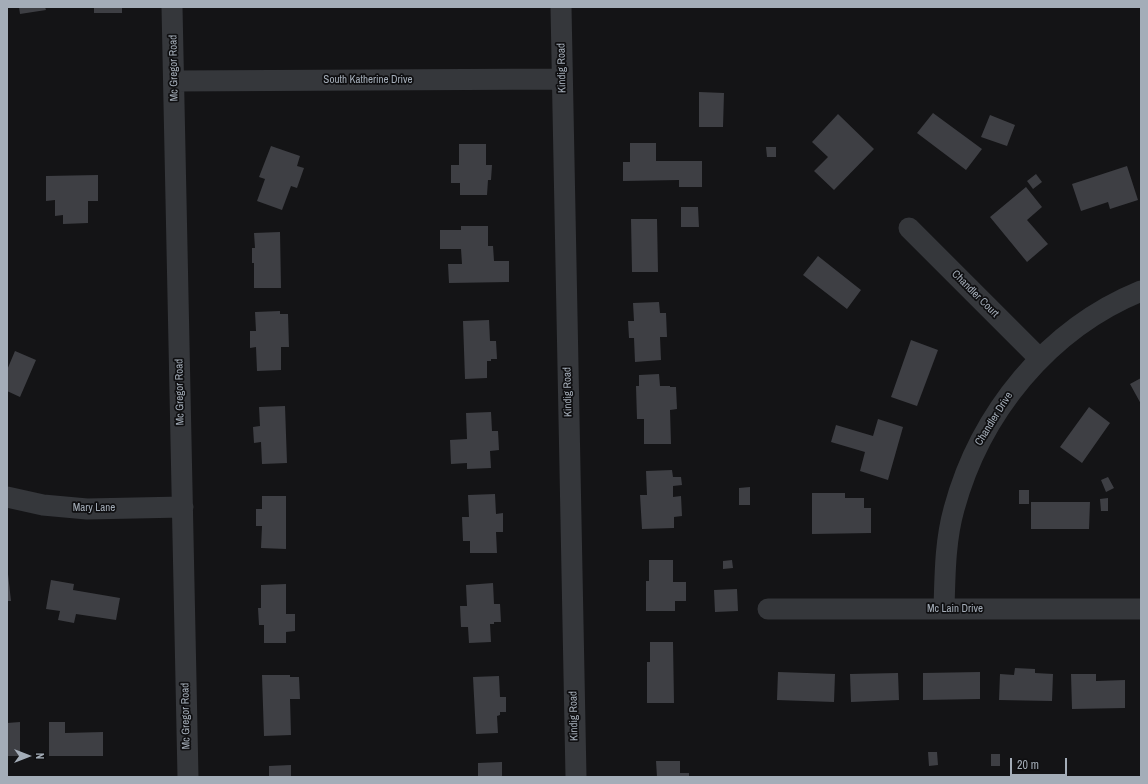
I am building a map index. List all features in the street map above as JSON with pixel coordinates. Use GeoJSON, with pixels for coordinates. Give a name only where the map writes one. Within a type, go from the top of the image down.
{"type":"FeatureCollection","features":[{"type":"Feature","properties":{"kind":"street","name":"Mc Gregor Road"},"geometry":{"type":"LineString","coordinates":[[172,7],[188,777]]}},
{"type":"Feature","properties":{"kind":"street","name":"Kindig Road"},"geometry":{"type":"LineString","coordinates":[[560,7],[576,777]]}},
{"type":"Feature","properties":{"kind":"street","name":"South Katherine Drive"},"geometry":{"type":"LineString","coordinates":[[174,81],[562,79]]}},
{"type":"Feature","properties":{"kind":"street","name":"Chandler Court"},"geometry":{"type":"LineString","coordinates":[[909,228],[1040,359]]}},
{"type":"Feature","properties":{"kind":"street","name":"Chandler Drive"},"geometry":{"type":"LineString","coordinates":[[944,608],[946,552],[954,509],[974,452],[1000,406],[1033,365],[1052,347],[1079,325],[1112,304],[1141,291]]}},
{"type":"Feature","properties":{"kind":"street","name":"Mary Lane"},"geometry":{"type":"LineString","coordinates":[[7,497],[43,505],[75,508],[183,507]]}},
{"type":"Feature","properties":{"kind":"street","name":"Mc Lain Drive"},"geometry":{"type":"LineString","coordinates":[[768,609],[1141,609]]}},
{"type":"Feature","properties":{"kind":"building"},"geometry":{"type":"Polygon","coordinates":[[[19,7],[45,7],[46,10],[20,14],[19,7]]]}},
{"type":"Feature","properties":{"kind":"building"},"geometry":{"type":"Polygon","coordinates":[[[94,7],[122,7],[122,13],[94,13],[94,7]]]}},
{"type":"Feature","properties":{"kind":"building"},"geometry":{"type":"Polygon","coordinates":[[[699,92],[724,93],[723,127],[699,127],[699,92]]]}},
{"type":"Feature","properties":{"kind":"building"},"geometry":{"type":"Polygon","coordinates":[[[933,113],[982,149],[966,170],[917,133],[933,113]]]}},
{"type":"Feature","properties":{"kind":"building"},"geometry":{"type":"Polygon","coordinates":[[[838,114],[874,149],[834,190],[814,171],[828,157],[812,142],[838,114]]]}},
{"type":"Feature","properties":{"kind":"building"},"geometry":{"type":"Polygon","coordinates":[[[990,115],[1015,125],[1007,146],[981,137],[990,115]]]}},
{"type":"Feature","properties":{"kind":"building"},"geometry":{"type":"Polygon","coordinates":[[[630,143],[656,143],[656,161],[702,161],[702,187],[679,187],[679,180],[623,181],[623,162],[630,162],[630,143]]]}},
{"type":"Feature","properties":{"kind":"building"},"geometry":{"type":"Polygon","coordinates":[[[459,144],[486,144],[486,165],[492,165],[491,180],[488,180],[487,195],[460,195],[460,183],[451,183],[451,165],[459,165],[459,144]]]}},
{"type":"Feature","properties":{"kind":"building"},"geometry":{"type":"Polygon","coordinates":[[[271,146],[300,156],[297,166],[304,168],[297,188],[291,186],[282,210],[257,201],[265,179],[259,177],[271,146]]]}},
{"type":"Feature","properties":{"kind":"building"},"geometry":{"type":"Polygon","coordinates":[[[766,147],[776,147],[776,157],[767,157],[766,147]]]}},
{"type":"Feature","properties":{"kind":"building"},"geometry":{"type":"Polygon","coordinates":[[[1127,166],[1138,200],[1110,209],[1108,202],[1081,211],[1072,184],[1127,166]]]}},
{"type":"Feature","properties":{"kind":"building"},"geometry":{"type":"Polygon","coordinates":[[[1036,174],[1042,182],[1033,189],[1027,181],[1036,174]]]}},
{"type":"Feature","properties":{"kind":"building"},"geometry":{"type":"Polygon","coordinates":[[[98,175],[98,201],[88,201],[88,223],[63,224],[63,215],[55,216],[55,200],[46,201],[46,176],[98,175]]]}},
{"type":"Feature","properties":{"kind":"building"},"geometry":{"type":"Polygon","coordinates":[[[1026,187],[1042,207],[1027,220],[1048,244],[1027,262],[990,217],[1026,187]]]}},
{"type":"Feature","properties":{"kind":"building"},"geometry":{"type":"Polygon","coordinates":[[[681,207],[698,207],[699,227],[681,227],[681,207]]]}},
{"type":"Feature","properties":{"kind":"building"},"geometry":{"type":"Polygon","coordinates":[[[631,219],[657,219],[658,272],[632,272],[631,219]]]}},
{"type":"Feature","properties":{"kind":"building"},"geometry":{"type":"Polygon","coordinates":[[[461,226],[488,226],[488,246],[493,246],[494,261],[509,261],[509,282],[449,283],[448,264],[462,264],[461,249],[440,249],[440,230],[461,230],[461,226]]]}},
{"type":"Feature","properties":{"kind":"building"},"geometry":{"type":"Polygon","coordinates":[[[280,232],[281,288],[254,288],[254,263],[252,263],[252,248],[255,248],[254,233],[280,232]]]}},
{"type":"Feature","properties":{"kind":"building"},"geometry":{"type":"Polygon","coordinates":[[[818,256],[861,290],[847,309],[803,275],[818,256]]]}},
{"type":"Feature","properties":{"kind":"building"},"geometry":{"type":"Polygon","coordinates":[[[659,302],[660,313],[666,313],[667,337],[660,337],[661,360],[635,362],[634,338],[629,338],[628,321],[634,321],[633,303],[659,302]]]}},
{"type":"Feature","properties":{"kind":"building"},"geometry":{"type":"Polygon","coordinates":[[[280,311],[280,314],[288,314],[289,347],[281,347],[281,370],[257,371],[256,347],[250,348],[250,331],[256,331],[255,312],[280,311]]]}},
{"type":"Feature","properties":{"kind":"building"},"geometry":{"type":"Polygon","coordinates":[[[489,320],[490,341],[496,341],[497,359],[487,361],[487,378],[465,379],[463,321],[489,320]]]}},
{"type":"Feature","properties":{"kind":"building"},"geometry":{"type":"Polygon","coordinates":[[[911,340],[938,350],[917,406],[891,397],[911,340]]]}},
{"type":"Feature","properties":{"kind":"building"},"geometry":{"type":"Polygon","coordinates":[[[15,351],[36,360],[20,397],[7,391],[7,370],[15,351]]]}},
{"type":"Feature","properties":{"kind":"building"},"geometry":{"type":"Polygon","coordinates":[[[659,374],[660,386],[676,387],[677,409],[670,410],[671,444],[644,444],[644,419],[637,419],[636,386],[639,386],[639,375],[659,374]]]}},
{"type":"Feature","properties":{"kind":"building"},"geometry":{"type":"Polygon","coordinates":[[[1141,378],[1141,404],[1130,384],[1141,378]]]}},
{"type":"Feature","properties":{"kind":"building"},"geometry":{"type":"Polygon","coordinates":[[[285,406],[287,463],[262,464],[261,442],[254,443],[253,427],[260,426],[259,407],[285,406]]]}},
{"type":"Feature","properties":{"kind":"building"},"geometry":{"type":"Polygon","coordinates":[[[1089,407],[1110,423],[1082,463],[1060,447],[1089,407]]]}},
{"type":"Feature","properties":{"kind":"building"},"geometry":{"type":"Polygon","coordinates":[[[491,412],[492,431],[498,431],[499,450],[490,451],[491,468],[467,469],[467,463],[451,464],[450,440],[467,439],[466,413],[491,412]]]}},
{"type":"Feature","properties":{"kind":"building"},"geometry":{"type":"Polygon","coordinates":[[[878,419],[903,427],[888,480],[860,471],[865,452],[831,442],[836,425],[873,436],[878,419]]]}},
{"type":"Feature","properties":{"kind":"building"},"geometry":{"type":"Polygon","coordinates":[[[672,470],[673,477],[681,477],[682,485],[673,486],[673,497],[681,496],[682,516],[674,517],[674,528],[642,529],[640,495],[647,495],[646,471],[672,470]]]}},
{"type":"Feature","properties":{"kind":"building"},"geometry":{"type":"Polygon","coordinates":[[[1108,477],[1114,488],[1106,492],[1101,480],[1108,477]]]}},
{"type":"Feature","properties":{"kind":"building"},"geometry":{"type":"Polygon","coordinates":[[[750,487],[750,505],[739,505],[739,488],[750,487]]]}},
{"type":"Feature","properties":{"kind":"building"},"geometry":{"type":"Polygon","coordinates":[[[1019,490],[1029,490],[1029,504],[1019,504],[1019,490]]]}},
{"type":"Feature","properties":{"kind":"building"},"geometry":{"type":"Polygon","coordinates":[[[812,493],[845,493],[845,498],[864,498],[864,508],[871,508],[871,533],[812,534],[812,493]]]}},
{"type":"Feature","properties":{"kind":"building"},"geometry":{"type":"Polygon","coordinates":[[[495,494],[496,514],[503,513],[503,532],[496,532],[497,553],[470,553],[470,541],[463,541],[462,517],[469,517],[468,495],[495,494]]]}},
{"type":"Feature","properties":{"kind":"building"},"geometry":{"type":"Polygon","coordinates":[[[262,496],[286,496],[286,549],[261,548],[262,526],[256,526],[256,509],[262,509],[262,496]]]}},
{"type":"Feature","properties":{"kind":"building"},"geometry":{"type":"Polygon","coordinates":[[[1108,498],[1108,511],[1101,511],[1100,499],[1108,498]]]}},
{"type":"Feature","properties":{"kind":"building"},"geometry":{"type":"Polygon","coordinates":[[[1031,502],[1090,502],[1089,529],[1031,529],[1031,502]]]}},
{"type":"Feature","properties":{"kind":"building"},"geometry":{"type":"Polygon","coordinates":[[[649,560],[673,560],[673,582],[686,582],[686,601],[675,601],[675,611],[646,611],[646,581],[649,581],[649,560]]]}},
{"type":"Feature","properties":{"kind":"building"},"geometry":{"type":"Polygon","coordinates":[[[732,560],[733,568],[723,569],[723,561],[732,560]]]}},
{"type":"Feature","properties":{"kind":"building"},"geometry":{"type":"Polygon","coordinates":[[[8,574],[11,601],[7,601],[8,574]]]}},
{"type":"Feature","properties":{"kind":"building"},"geometry":{"type":"Polygon","coordinates":[[[51,580],[74,584],[73,590],[120,598],[116,620],[76,614],[74,623],[58,620],[60,611],[46,609],[51,580]]]}},
{"type":"Feature","properties":{"kind":"building"},"geometry":{"type":"Polygon","coordinates":[[[493,583],[494,604],[500,604],[501,622],[494,622],[494,624],[490,624],[491,642],[469,643],[468,627],[461,627],[460,606],[467,606],[466,585],[493,583]]]}},
{"type":"Feature","properties":{"kind":"building"},"geometry":{"type":"Polygon","coordinates":[[[286,584],[286,614],[295,614],[295,631],[286,632],[286,643],[264,643],[264,625],[259,625],[258,608],[261,608],[261,585],[286,584]]]}},
{"type":"Feature","properties":{"kind":"building"},"geometry":{"type":"Polygon","coordinates":[[[737,589],[738,611],[715,612],[714,590],[737,589]]]}},
{"type":"Feature","properties":{"kind":"building"},"geometry":{"type":"Polygon","coordinates":[[[650,642],[673,642],[674,703],[647,703],[647,662],[650,662],[650,642]]]}},
{"type":"Feature","properties":{"kind":"building"},"geometry":{"type":"Polygon","coordinates":[[[1015,668],[1035,669],[1035,673],[1053,674],[1052,701],[999,700],[1000,674],[1014,675],[1015,668]]]}},
{"type":"Feature","properties":{"kind":"building"},"geometry":{"type":"Polygon","coordinates":[[[778,672],[835,674],[834,702],[777,700],[778,672]]]}},
{"type":"Feature","properties":{"kind":"building"},"geometry":{"type":"Polygon","coordinates":[[[980,672],[980,699],[923,700],[923,673],[980,672]]]}},
{"type":"Feature","properties":{"kind":"building"},"geometry":{"type":"Polygon","coordinates":[[[898,673],[899,700],[851,702],[850,674],[898,673]]]}},
{"type":"Feature","properties":{"kind":"building"},"geometry":{"type":"Polygon","coordinates":[[[1071,674],[1096,674],[1096,681],[1125,680],[1125,708],[1072,709],[1071,674]]]}},
{"type":"Feature","properties":{"kind":"building"},"geometry":{"type":"Polygon","coordinates":[[[262,675],[290,675],[290,677],[299,677],[300,699],[290,699],[291,735],[264,736],[262,675]]]}},
{"type":"Feature","properties":{"kind":"building"},"geometry":{"type":"Polygon","coordinates":[[[499,676],[500,697],[506,697],[506,712],[500,712],[500,715],[497,716],[498,733],[476,734],[473,677],[499,676]]]}},
{"type":"Feature","properties":{"kind":"building"},"geometry":{"type":"Polygon","coordinates":[[[20,722],[20,756],[7,756],[7,723],[20,722]]]}},
{"type":"Feature","properties":{"kind":"building"},"geometry":{"type":"Polygon","coordinates":[[[49,722],[65,722],[65,733],[103,732],[103,756],[49,756],[49,722]]]}},
{"type":"Feature","properties":{"kind":"building"},"geometry":{"type":"Polygon","coordinates":[[[928,752],[937,752],[938,765],[929,766],[928,752]]]}},
{"type":"Feature","properties":{"kind":"building"},"geometry":{"type":"Polygon","coordinates":[[[991,754],[1000,754],[1000,766],[991,766],[991,754]]]}},
{"type":"Feature","properties":{"kind":"building"},"geometry":{"type":"Polygon","coordinates":[[[656,761],[680,761],[680,773],[689,773],[689,777],[657,777],[656,761]]]}},
{"type":"Feature","properties":{"kind":"building"},"geometry":{"type":"Polygon","coordinates":[[[502,762],[502,777],[478,777],[478,763],[502,762]]]}},
{"type":"Feature","properties":{"kind":"building"},"geometry":{"type":"Polygon","coordinates":[[[291,765],[291,777],[269,777],[269,766],[291,765]]]}}]}
